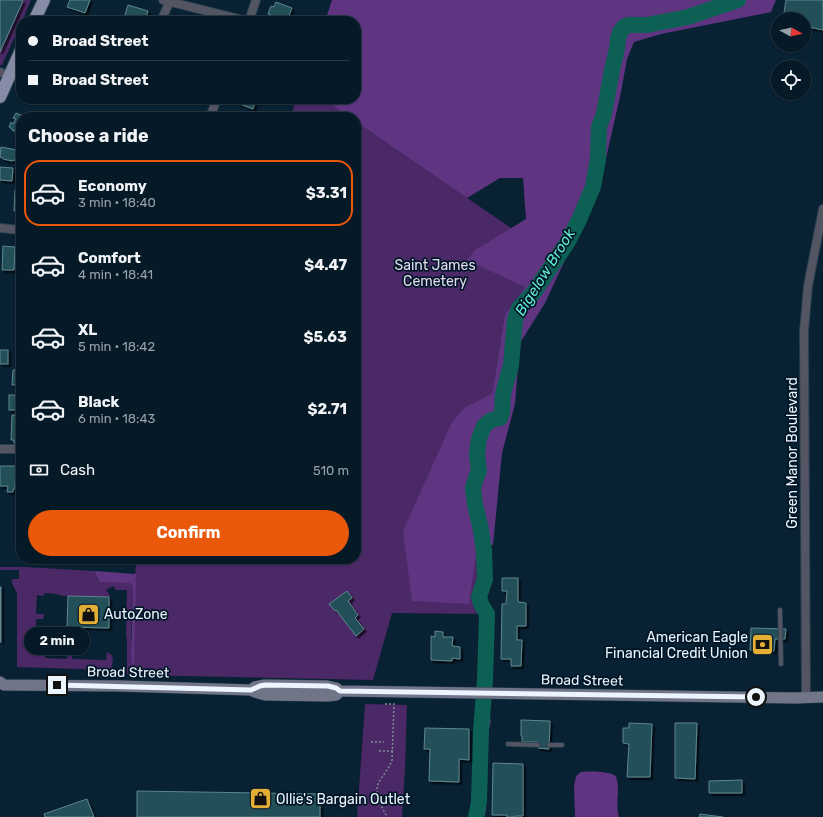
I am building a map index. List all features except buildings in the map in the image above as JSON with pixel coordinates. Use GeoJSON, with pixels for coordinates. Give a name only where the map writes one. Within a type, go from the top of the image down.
{"type":"FeatureCollection","features":[{"type":"Feature","properties":{"kind":"main road"},"geometry":{"type":"LineString","coordinates":[[36,16],[44,0]]}},
{"type":"Feature","properties":{"kind":"main road"},"geometry":{"type":"LineString","coordinates":[[0,96],[5,74],[16,58]]}},
{"type":"Feature","properties":{"kind":"main road","name":"Broad Street"},"geometry":{"type":"LineString","coordinates":[[1,685],[112,686],[251,690],[265,685],[328,686],[336,688],[340,691],[806,698],[823,697]]}},
{"type":"Feature","properties":{"kind":"street"},"geometry":{"type":"LineString","coordinates":[[250,16],[256,0]]}},
{"type":"Feature","properties":{"kind":"street"},"geometry":{"type":"LineString","coordinates":[[162,16],[167,1],[228,16]]}},
{"type":"Feature","properties":{"kind":"street","name":"Green Manor Boulevard"},"geometry":{"type":"LineString","coordinates":[[806,698],[804,331],[808,286],[823,209]]}},
{"type":"Feature","properties":{"kind":"street"},"geometry":{"type":"LineString","coordinates":[[0,228],[16,230]]}},
{"type":"Feature","properties":{"kind":"street"},"geometry":{"type":"LineString","coordinates":[[0,449],[16,449]]}},
{"type":"Feature","properties":{"kind":"lane"},"geometry":{"type":"LineString","coordinates":[[780,610],[781,664]]}},
{"type":"Feature","properties":{"kind":"lane"},"geometry":{"type":"LineString","coordinates":[[508,744],[538,745]]}},
{"type":"Feature","properties":{"kind":"lane"},"geometry":{"type":"LineString","coordinates":[[549,745],[562,745]]}},
{"type":"Feature","properties":{"kind":"path"},"geometry":{"type":"LineString","coordinates":[[385,704],[394,704],[393,751],[392,760],[378,784],[377,792],[387,817]]}},
{"type":"Feature","properties":{"kind":"path"},"geometry":{"type":"LineString","coordinates":[[371,742],[384,742]]}},
{"type":"Feature","properties":{"kind":"path"},"geometry":{"type":"LineString","coordinates":[[379,751],[393,751]]}},
{"type":"Feature","properties":{"kind":"green space"},"geometry":{"type":"Polygon","coordinates":[[[0,0],[31,0],[24,16],[16,16],[16,34],[2,65],[0,65],[0,0]]]}},
{"type":"Feature","properties":{"kind":"green space"},"geometry":{"type":"Polygon","coordinates":[[[295,104],[330,104],[342,112],[292,112],[295,104]]]}},
{"type":"Feature","properties":{"kind":"green space","name":"Saint James Cemetery"},"geometry":{"type":"Polygon","coordinates":[[[361,125],[549,254],[505,314],[489,413],[483,614],[392,613],[373,680],[134,676],[127,674],[127,590],[116,590],[113,586],[106,590],[110,595],[109,597],[73,597],[45,593],[43,596],[37,595],[36,614],[44,615],[43,619],[36,619],[35,649],[44,649],[45,658],[67,659],[68,651],[70,650],[72,652],[72,659],[106,660],[107,652],[113,657],[110,670],[17,667],[17,594],[12,583],[12,579],[19,579],[19,570],[0,570],[0,567],[95,571],[97,579],[130,583],[133,588],[131,660],[136,564],[361,564],[361,125]]]}},
{"type":"Feature","properties":{"kind":"green space"},"geometry":{"type":"Polygon","coordinates":[[[365,704],[407,705],[402,817],[357,817],[365,704]]]}},
{"type":"Feature","properties":{"kind":"shaded area"},"geometry":{"type":"Polygon","coordinates":[[[332,0],[776,0],[771,12],[661,34],[634,42],[627,59],[600,185],[545,303],[520,343],[515,404],[502,453],[493,545],[477,549],[469,604],[412,601],[403,531],[452,422],[464,408],[492,394],[505,314],[525,287],[467,260],[475,250],[526,219],[523,178],[500,178],[467,198],[361,125],[361,112],[342,112],[330,104],[361,104],[361,16],[327,16],[332,0]]]}},
{"type":"Feature","properties":{"kind":"shaded area"},"geometry":{"type":"Polygon","coordinates":[[[95,571],[136,574],[134,666],[131,655],[133,588],[131,584],[128,583],[100,582],[95,571]]]}},
{"type":"Feature","properties":{"kind":"shaded area"},"geometry":{"type":"Polygon","coordinates":[[[486,716],[490,718],[491,721],[489,729],[487,762],[486,811],[484,817],[469,817],[473,785],[474,727],[476,720],[486,716]]]}},
{"type":"Feature","properties":{"kind":"shaded area"},"geometry":{"type":"Polygon","coordinates":[[[581,772],[604,772],[616,776],[619,817],[575,817],[574,786],[576,776],[581,772]]]}},
{"type":"Feature","properties":{"kind":"waterway","name":"Bigelow Brook"},"geometry":{"type":"LineString","coordinates":[[476,817],[479,802],[487,614],[479,597],[485,579],[484,551],[473,488],[479,471],[477,454],[479,439],[484,426],[491,420],[500,418],[502,413],[503,394],[511,365],[515,320],[519,308],[534,292],[567,243],[593,187],[598,159],[599,127],[604,114],[620,32],[628,25],[647,25],[688,17],[738,0]]}},
{"type":"Feature","properties":{"kind":"place","name":"AutoZone"},"geometry":{"type":"Point","coordinates":[88,614]}},
{"type":"Feature","properties":{"kind":"place","name":"American Eagle Financial Credit Union"},"geometry":{"type":"Point","coordinates":[763,645]}},
{"type":"Feature","properties":{"kind":"place","name":"Ollie's Bargain Outlet"},"geometry":{"type":"Point","coordinates":[261,799]}},
{"type":"Feature","properties":{"kind":"route"},"geometry":{"type":"LineString","coordinates":[[57,685],[251,690],[265,685],[328,686],[336,688],[340,691],[756,697]]}}]}
